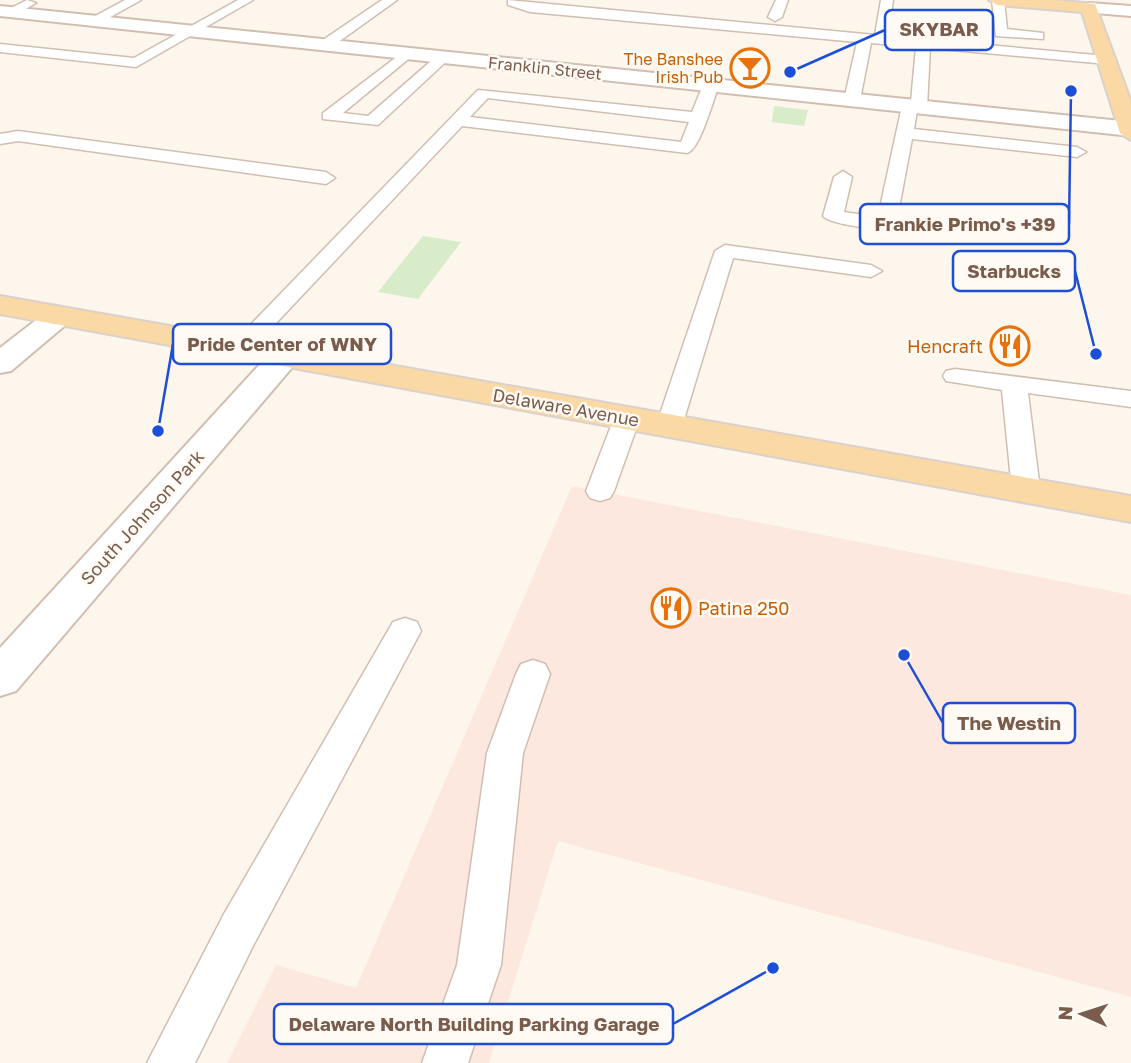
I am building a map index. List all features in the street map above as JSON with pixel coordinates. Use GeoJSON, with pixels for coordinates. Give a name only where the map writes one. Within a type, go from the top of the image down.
{"type":"FeatureCollection","features":[{"type":"Feature","properties":{"kind":"main road"},"geometry":{"type":"LineString","coordinates":[[997,0],[1089,8],[1097,47],[1131,130]]}},
{"type":"Feature","properties":{"kind":"main road","name":"Delaware Avenue"},"geometry":{"type":"LineString","coordinates":[[0,305],[1131,509]]}},
{"type":"Feature","properties":{"kind":"street"},"geometry":{"type":"LineString","coordinates":[[1089,8],[1131,11]]}},
{"type":"Feature","properties":{"kind":"street","name":"Franklin Street"},"geometry":{"type":"LineString","coordinates":[[3,12],[1131,130]]}},
{"type":"Feature","properties":{"kind":"street"},"geometry":{"type":"LineString","coordinates":[[0,363],[59,316]]}},
{"type":"Feature","properties":{"kind":"street","name":"South Johnson Park"},"geometry":{"type":"LineString","coordinates":[[0,678],[284,357]]}},
{"type":"Feature","properties":{"kind":"lane"},"geometry":{"type":"LineString","coordinates":[[73,19],[112,0]]}},
{"type":"Feature","properties":{"kind":"lane"},"geometry":{"type":"LineString","coordinates":[[93,21],[135,0]]}},
{"type":"Feature","properties":{"kind":"lane"},"geometry":{"type":"LineString","coordinates":[[0,48],[136,63],[247,0]]}},
{"type":"Feature","properties":{"kind":"lane"},"geometry":{"type":"LineString","coordinates":[[325,45],[391,0]]}},
{"type":"Feature","properties":{"kind":"lane"},"geometry":{"type":"LineString","coordinates":[[516,0],[513,2],[517,6],[873,39],[923,43],[1097,47]]}},
{"type":"Feature","properties":{"kind":"lane"},"geometry":{"type":"LineString","coordinates":[[582,12],[593,0]]}},
{"type":"Feature","properties":{"kind":"lane"},"geometry":{"type":"LineString","coordinates":[[775,17],[782,0]]}},
{"type":"Feature","properties":{"kind":"lane"},"geometry":{"type":"LineString","coordinates":[[852,100],[887,0]]}},
{"type":"Feature","properties":{"kind":"lane"},"geometry":{"type":"LineString","coordinates":[[997,0],[1001,33]]}},
{"type":"Feature","properties":{"kind":"lane"},"geometry":{"type":"LineString","coordinates":[[3,12],[30,4]]}},
{"type":"Feature","properties":{"kind":"lane"},"geometry":{"type":"LineString","coordinates":[[985,44],[984,37],[1001,33],[1048,37]]}},
{"type":"Feature","properties":{"kind":"lane"},"geometry":{"type":"LineString","coordinates":[[843,177],[833,216],[886,224],[905,133],[915,106],[923,43]]}},
{"type":"Feature","properties":{"kind":"lane"},"geometry":{"type":"LineString","coordinates":[[407,54],[329,116],[372,121],[444,57]]}},
{"type":"Feature","properties":{"kind":"lane"},"geometry":{"type":"LineString","coordinates":[[458,121],[687,148],[711,85]]}},
{"type":"Feature","properties":{"kind":"lane"},"geometry":{"type":"LineString","coordinates":[[239,349],[484,93],[699,118]]}},
{"type":"Feature","properties":{"kind":"lane"},"geometry":{"type":"LineString","coordinates":[[905,133],[1077,152]]}},
{"type":"Feature","properties":{"kind":"lane"},"geometry":{"type":"LineString","coordinates":[[0,139],[18,136],[326,178]]}},
{"type":"Feature","properties":{"kind":"lane"},"geometry":{"type":"LineString","coordinates":[[669,426],[725,251],[871,271]]}},
{"type":"Feature","properties":{"kind":"lane"},"geometry":{"type":"LineString","coordinates":[[955,376],[1131,399]]}},
{"type":"Feature","properties":{"kind":"lane"},"geometry":{"type":"LineString","coordinates":[[1014,384],[1026,490]]}},
{"type":"Feature","properties":{"kind":"lane"},"geometry":{"type":"LineString","coordinates":[[600,491],[627,418]]}},
{"type":"Feature","properties":{"kind":"lane"},"geometry":{"type":"LineString","coordinates":[[170,1063],[246,917],[405,631]]}},
{"type":"Feature","properties":{"kind":"lane"},"geometry":{"type":"LineString","coordinates":[[445,1063],[479,965],[505,753],[533,674]]}},
{"type":"Feature","properties":{"kind":"shaded area"},"geometry":{"type":"Polygon","coordinates":[[[572,486],[1131,595],[1131,997],[558,841],[489,1063],[227,1063],[276,965],[356,988],[572,486]]]}},
{"type":"Feature","properties":{"kind":"green space"},"geometry":{"type":"Polygon","coordinates":[[[774,106],[808,110],[804,126],[772,122],[774,106]]]}},
{"type":"Feature","properties":{"kind":"green space"},"geometry":{"type":"Polygon","coordinates":[[[423,236],[461,242],[418,299],[378,292],[423,236]]]}},
{"type":"Feature","properties":{"kind":"place","name":"The Banshee Irish Pub"},"geometry":{"type":"Point","coordinates":[750,68]}},
{"type":"Feature","properties":{"kind":"place","name":"SKYBAR"},"geometry":{"type":"Point","coordinates":[790,72]}},
{"type":"Feature","properties":{"kind":"place","name":"Frankie Primo's +39"},"geometry":{"type":"Point","coordinates":[1071,91]}},
{"type":"Feature","properties":{"kind":"place","name":"Hencraft"},"geometry":{"type":"Point","coordinates":[1010,346]}},
{"type":"Feature","properties":{"kind":"place","name":"Starbucks"},"geometry":{"type":"Point","coordinates":[1096,354]}},
{"type":"Feature","properties":{"kind":"place","name":"Pride Center of WNY"},"geometry":{"type":"Point","coordinates":[158,431]}},
{"type":"Feature","properties":{"kind":"place","name":"Patina 250"},"geometry":{"type":"Point","coordinates":[671,608]}},
{"type":"Feature","properties":{"kind":"place","name":"The Westin"},"geometry":{"type":"Point","coordinates":[904,655]}},
{"type":"Feature","properties":{"kind":"place","name":"Delaware North Building Parking Garage"},"geometry":{"type":"Point","coordinates":[773,968]}}]}
